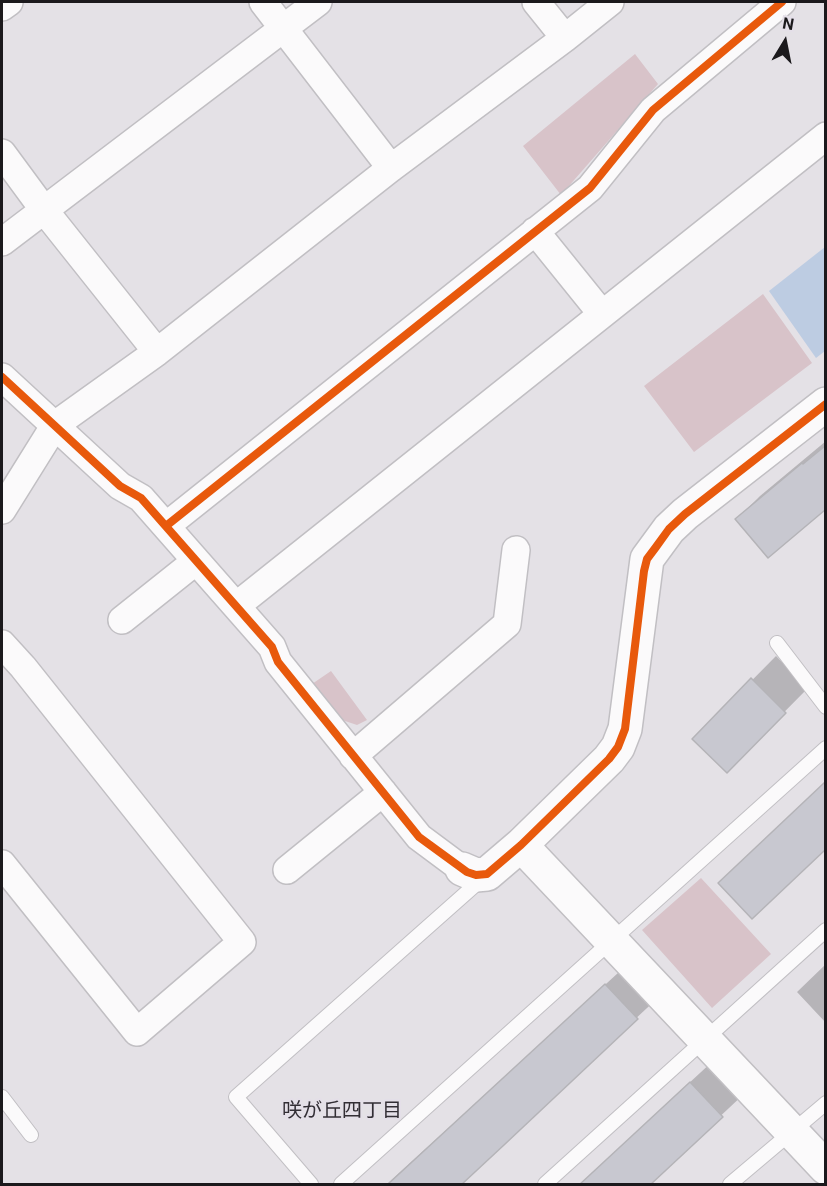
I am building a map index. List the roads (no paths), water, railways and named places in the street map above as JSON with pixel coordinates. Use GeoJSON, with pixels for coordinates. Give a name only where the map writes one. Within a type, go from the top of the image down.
{"type":"FeatureCollection","features":[{"type":"Feature","properties":{"kind":"street"},"geometry":{"type":"LineString","coordinates":[[2,7],[9,2]]}},
{"type":"Feature","properties":{"kind":"street"},"geometry":{"type":"LineString","coordinates":[[263,2],[391,168]]}},
{"type":"Feature","properties":{"kind":"street"},"geometry":{"type":"LineString","coordinates":[[2,242],[318,2]]}},
{"type":"Feature","properties":{"kind":"street"},"geometry":{"type":"LineString","coordinates":[[536,2],[565,38]]}},
{"type":"Feature","properties":{"kind":"street"},"geometry":{"type":"LineString","coordinates":[[2,510],[55,425],[157,352],[391,168],[610,2]]}},
{"type":"Feature","properties":{"kind":"street"},"geometry":{"type":"LineString","coordinates":[[166,526],[590,188],[653,110],[782,2]]}},
{"type":"Feature","properties":{"kind":"street"},"geometry":{"type":"LineString","coordinates":[[236,606],[825,136]]}},
{"type":"Feature","properties":{"kind":"street"},"geometry":{"type":"LineString","coordinates":[[2,153],[44,210],[157,352]]}},
{"type":"Feature","properties":{"kind":"street"},"geometry":{"type":"LineString","coordinates":[[535,231],[602,314]]}},
{"type":"Feature","properties":{"kind":"street"},"geometry":{"type":"LineString","coordinates":[[2,377],[120,486],[141,498],[272,647],[278,662],[419,837],[475,871],[521,845],[604,764],[618,747],[625,729],[647,559],[669,529],[825,404]]}},
{"type":"Feature","properties":{"kind":"street"},"geometry":{"type":"LineString","coordinates":[[353,756],[507,624],[516,550]]}},
{"type":"Feature","properties":{"kind":"street"},"geometry":{"type":"LineString","coordinates":[[122,620],[196,561]]}},
{"type":"Feature","properties":{"kind":"street"},"geometry":{"type":"LineString","coordinates":[[2,644],[23,667],[242,942],[137,1032],[2,864]]}},
{"type":"Feature","properties":{"kind":"street"},"geometry":{"type":"LineString","coordinates":[[287,870],[382,792]]}},
{"type":"Feature","properties":{"kind":"street"},"geometry":{"type":"LineString","coordinates":[[521,845],[825,1168]]}},
{"type":"Feature","properties":{"kind":"lane"},"geometry":{"type":"LineString","coordinates":[[777,643],[825,707]]}},
{"type":"Feature","properties":{"kind":"lane"},"geometry":{"type":"LineString","coordinates":[[341,1185],[825,748]]}},
{"type":"Feature","properties":{"kind":"lane"},"geometry":{"type":"LineString","coordinates":[[311,1185],[236,1097],[475,871]]}},
{"type":"Feature","properties":{"kind":"lane"},"geometry":{"type":"LineString","coordinates":[[545,1185],[825,930]]}},
{"type":"Feature","properties":{"kind":"lane"},"geometry":{"type":"LineString","coordinates":[[2,1097],[31,1134]]}},
{"type":"Feature","properties":{"kind":"lane"},"geometry":{"type":"LineString","coordinates":[[730,1185],[825,1103]]}},
{"type":"Feature","properties":{"kind":"water"},"geometry":{"type":"Polygon","coordinates":[[[825,247],[825,351],[816,358],[769,291],[825,247]]]}},
{"type":"Feature","properties":{"kind":"district","name":"咲が丘四丁目"},"geometry":{"type":"Point","coordinates":[342,1112]}}]}
